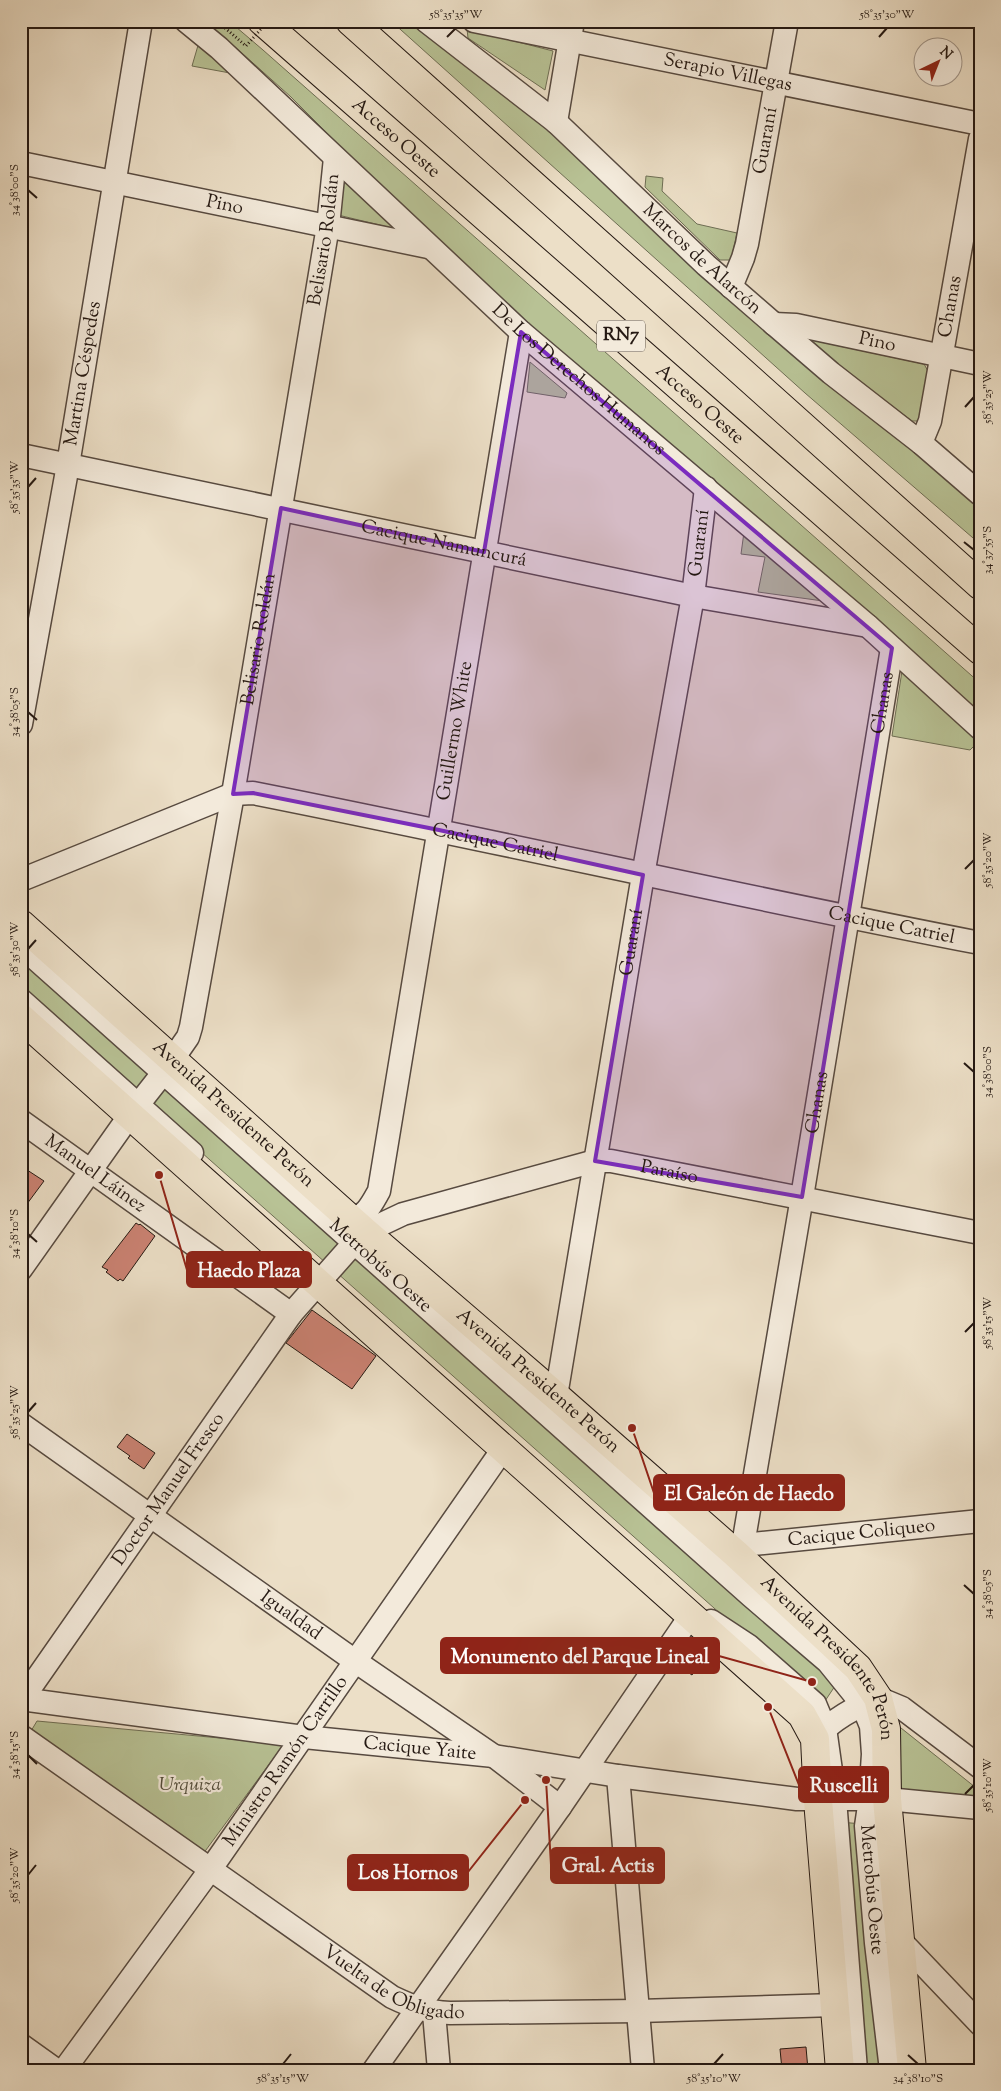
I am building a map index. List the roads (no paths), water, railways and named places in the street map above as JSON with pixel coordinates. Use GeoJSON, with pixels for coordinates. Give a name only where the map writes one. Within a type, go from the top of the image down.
{"type":"FeatureCollection","features":[{"type":"Feature","properties":{"kind":"main road","name":"Acceso Oeste"},"geometry":{"type":"LineString","coordinates":[[262,21],[980,650]]}},
{"type":"Feature","properties":{"kind":"main road","name":"RN7"},"geometry":{"type":"LineString","coordinates":[[350,21],[980,585]]}},
{"type":"Feature","properties":{"kind":"main road","name":"Avenida Presidente Perón"},"geometry":{"type":"LineString","coordinates":[[21,924],[168,1066],[357,1232],[739,1550],[858,1668],[870,1701],[886,1729],[879,1799],[901,1941],[912,2070]]}},
{"type":"Feature","properties":{"kind":"main road"},"geometry":{"type":"LineString","coordinates":[[21,1018],[135,1110],[322,1279],[503,1449],[820,1733],[827,1800],[834,2005],[840,2070]]}},
{"type":"Feature","properties":{"kind":"street","name":"Martina Céspedes"},"geometry":{"type":"LineString","coordinates":[[21,724],[68,465],[140,21]]}},
{"type":"Feature","properties":{"kind":"street","name":"De Los Derechos Humanos"},"geometry":{"type":"LineString","coordinates":[[186,21],[219,48],[428,247],[521,332],[868,626],[980,728]]}},
{"type":"Feature","properties":{"kind":"street","name":"Marcos de Alarcón"},"geometry":{"type":"LineString","coordinates":[[426,21],[556,122],[774,324],[831,373],[921,443],[980,494]]}},
{"type":"Feature","properties":{"kind":"street","name":"Serapio Villegas"},"geometry":{"type":"LineString","coordinates":[[474,21],[572,30],[776,82],[980,124]]}},
{"type":"Feature","properties":{"kind":"street","name":"Guaraní"},"geometry":{"type":"LineString","coordinates":[[732,287],[747,244],[787,21]]}},
{"type":"Feature","properties":{"kind":"street"},"geometry":{"type":"LineString","coordinates":[[556,122],[572,30]]}},
{"type":"Feature","properties":{"kind":"street","name":"Chanas"},"geometry":{"type":"LineString","coordinates":[[921,443],[930,421],[980,139]]}},
{"type":"Feature","properties":{"kind":"street","name":"Belisario Roldán"},"geometry":{"type":"LineString","coordinates":[[21,1269],[188,1037],[233,794],[281,508],[328,226],[335,158]]}},
{"type":"Feature","properties":{"kind":"street","name":"Pino"},"geometry":{"type":"LineString","coordinates":[[21,163],[428,247]]}},
{"type":"Feature","properties":{"kind":"street","name":"Pino"},"geometry":{"type":"LineString","coordinates":[[774,324],[796,325],[980,364]]}},
{"type":"Feature","properties":{"kind":"street","name":"Guillermo White"},"geometry":{"type":"LineString","coordinates":[[357,1232],[362,1216],[369,1210],[379,1191],[521,332]]}},
{"type":"Feature","properties":{"kind":"street","name":"Cacique Namuncurá"},"geometry":{"type":"LineString","coordinates":[[21,455],[281,508],[693,596],[868,626]]}},
{"type":"Feature","properties":{"kind":"street","name":"Guaraní"},"geometry":{"type":"LineString","coordinates":[[556,1396],[643,876],[693,596],[706,488]]}},
{"type":"Feature","properties":{"kind":"street","name":"Chanas"},"geometry":{"type":"LineString","coordinates":[[739,1550],[802,1197],[892,648]]}},
{"type":"Feature","properties":{"kind":"street","name":"Cacique Catriel"},"geometry":{"type":"LineString","coordinates":[[21,880],[233,794],[253,793],[439,830],[643,876],[980,943]]}},
{"type":"Feature","properties":{"kind":"street"},"geometry":{"type":"LineString","coordinates":[[21,946],[168,1066]]}},
{"type":"Feature","properties":{"kind":"street"},"geometry":{"type":"LineString","coordinates":[[21,1000],[135,1110]]}},
{"type":"Feature","properties":{"kind":"street","name":"Manuel Láinez"},"geometry":{"type":"LineString","coordinates":[[21,1121],[291,1314]]}},
{"type":"Feature","properties":{"kind":"street","name":"Paraíso"},"geometry":{"type":"LineString","coordinates":[[357,1232],[403,1214],[595,1161],[611,1161],[980,1233]]}},
{"type":"Feature","properties":{"kind":"street"},"geometry":{"type":"LineString","coordinates":[[379,1191],[382,1200],[403,1214]]}},
{"type":"Feature","properties":{"kind":"street","name":"Doctor Manuel Fresco"},"geometry":{"type":"LineString","coordinates":[[22,1700],[291,1314],[322,1279],[357,1232]]}},
{"type":"Feature","properties":{"kind":"street","name":"Metrobús Oeste"},"geometry":{"type":"LineString","coordinates":[[357,1232],[751,1596],[870,1701]]}},
{"type":"Feature","properties":{"kind":"street"},"geometry":{"type":"LineString","coordinates":[[322,1279],[714,1624],[749,1646],[815,1704],[820,1733],[849,1710],[870,1701],[902,1708],[980,1768]]}},
{"type":"Feature","properties":{"kind":"street","name":"Igualdad"},"geometry":{"type":"LineString","coordinates":[[21,1424],[355,1661],[494,1756],[560,1807]]}},
{"type":"Feature","properties":{"kind":"street","name":"Ministro Ramón Carrillo"},"geometry":{"type":"LineString","coordinates":[[64,2070],[210,1870],[503,1449]]}},
{"type":"Feature","properties":{"kind":"street","name":"Cacique Coliqueo"},"geometry":{"type":"LineString","coordinates":[[739,1550],[980,1521]]}},
{"type":"Feature","properties":{"kind":"street"},"geometry":{"type":"LineString","coordinates":[[374,2070],[425,2011],[690,1615]]}},
{"type":"Feature","properties":{"kind":"street","name":"Cacique Yaite"},"geometry":{"type":"LineString","coordinates":[[22,1700],[304,1737],[494,1756],[618,1776],[797,1799],[879,1799],[980,1808]]}},
{"type":"Feature","properties":{"kind":"street","name":"Vuelta de Obligado"},"geometry":{"type":"LineString","coordinates":[[21,1736],[392,1997],[425,2011],[639,2011],[834,2005]]}},
{"type":"Feature","properties":{"kind":"street"},"geometry":{"type":"LineString","coordinates":[[618,1776],[643,2070]]}},
{"type":"Feature","properties":{"kind":"street","name":"Metrobús Oeste"},"geometry":{"type":"LineString","coordinates":[[879,1799],[866,1826],[876,1943],[891,2070]]}},
{"type":"Feature","properties":{"kind":"street","name":"Metrobús Oeste"},"geometry":{"type":"LineString","coordinates":[[827,1800],[856,2070]]}},
{"type":"Feature","properties":{"kind":"street"},"geometry":{"type":"LineString","coordinates":[[901,1941],[980,2024]]}},
{"type":"Feature","properties":{"kind":"street"},"geometry":{"type":"LineString","coordinates":[[425,2011],[439,2070]]}},
{"type":"Feature","properties":{"kind":"street"},"geometry":{"type":"LineString","coordinates":[[21,2045],[56,2070]]}},
{"type":"Feature","properties":{"kind":"place","name":"Haedo Plaza"},"geometry":{"type":"Point","coordinates":[159,1175]}},
{"type":"Feature","properties":{"kind":"place","name":"El Galeón de Haedo"},"geometry":{"type":"Point","coordinates":[632,1428]}},
{"type":"Feature","properties":{"kind":"place","name":"Monumento del Parque Lineal"},"geometry":{"type":"Point","coordinates":[812,1682]}},
{"type":"Feature","properties":{"kind":"place","name":"Ruscelli"},"geometry":{"type":"Point","coordinates":[768,1707]}},
{"type":"Feature","properties":{"kind":"place","name":"Gral. Actis"},"geometry":{"type":"Point","coordinates":[546,1780]}},
{"type":"Feature","properties":{"kind":"place","name":"Los Hornos"},"geometry":{"type":"Point","coordinates":[525,1800]}},
{"type":"Feature","properties":{"kind":"park label","name":"Urquiza"},"geometry":{"type":"Point","coordinates":[190,1785]}}]}
